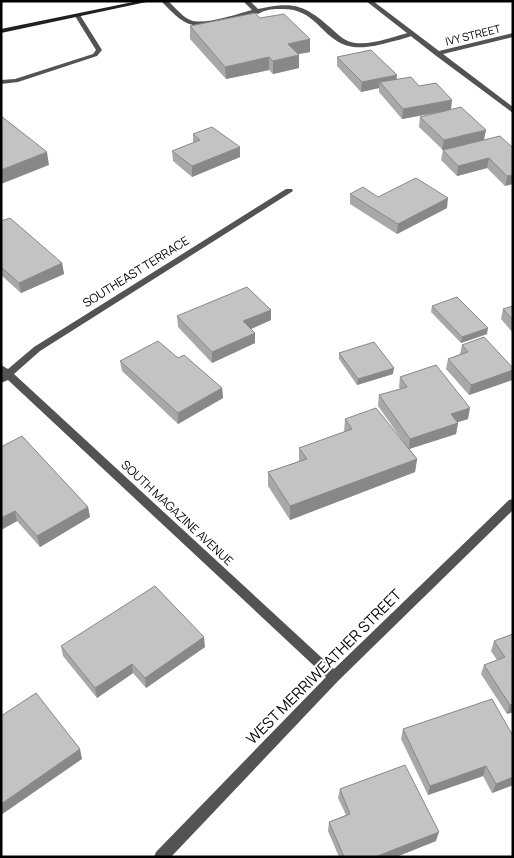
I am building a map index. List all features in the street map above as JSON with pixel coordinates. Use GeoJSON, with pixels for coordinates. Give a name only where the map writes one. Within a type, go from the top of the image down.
{"type":"FeatureCollection","features":[{"type":"Feature","properties":{"kind":"main road"},"geometry":{"type":"LineString","coordinates":[[1,31],[148,1]]}},
{"type":"Feature","properties":{"kind":"street"},"geometry":{"type":"LineString","coordinates":[[164,1],[186,20],[193,23],[279,8],[301,9],[344,41],[354,45],[369,44],[412,34]]}},
{"type":"Feature","properties":{"kind":"street"},"geometry":{"type":"LineString","coordinates":[[246,1],[258,12]]}},
{"type":"Feature","properties":{"kind":"street"},"geometry":{"type":"LineString","coordinates":[[369,1],[513,111]]}},
{"type":"Feature","properties":{"kind":"street"},"geometry":{"type":"LineString","coordinates":[[1,82],[16,81],[95,55],[99,50],[78,16]]}},
{"type":"Feature","properties":{"kind":"street","name":"IVY STREET"},"geometry":{"type":"LineString","coordinates":[[437,54],[513,35]]}},
{"type":"Feature","properties":{"kind":"street","name":"SOUTHEAST TERRACE"},"geometry":{"type":"LineString","coordinates":[[3,374],[36,349],[289,191]]}},
{"type":"Feature","properties":{"kind":"street","name":"SOUTH MAGAZINE AVENUE"},"geometry":{"type":"LineString","coordinates":[[3,374],[334,677]]}},
{"type":"Feature","properties":{"kind":"street","name":"WEST MERRIWEATHER STREET"},"geometry":{"type":"LineString","coordinates":[[161,857],[334,677],[513,503]]}},
{"type":"Feature","properties":{"kind":"building"},"geometry":{"type":"Polygon","coordinates":[[[255,13],[260,18],[284,14],[310,39],[288,44],[299,55],[273,61],[269,57],[225,67],[190,26],[255,13]]]}},
{"type":"Feature","properties":{"kind":"building"},"geometry":{"type":"Polygon","coordinates":[[[371,50],[397,75],[362,82],[337,57],[371,50]]]}},
{"type":"Feature","properties":{"kind":"building"},"geometry":{"type":"Polygon","coordinates":[[[411,77],[419,86],[436,83],[452,100],[403,109],[380,82],[411,77]]]}},
{"type":"Feature","properties":{"kind":"building"},"geometry":{"type":"Polygon","coordinates":[[[461,107],[486,130],[444,140],[420,117],[461,107]]]}},
{"type":"Feature","properties":{"kind":"building"},"geometry":{"type":"Polygon","coordinates":[[[1,116],[47,152],[1,170],[1,116]]]}},
{"type":"Feature","properties":{"kind":"building"},"geometry":{"type":"Polygon","coordinates":[[[212,127],[240,147],[192,166],[172,151],[200,140],[193,134],[212,127]]]}},
{"type":"Feature","properties":{"kind":"building"},"geometry":{"type":"Polygon","coordinates":[[[500,136],[513,148],[513,175],[507,176],[489,158],[458,166],[443,150],[500,136]]]}},
{"type":"Feature","properties":{"kind":"building"},"geometry":{"type":"Polygon","coordinates":[[[416,178],[448,198],[398,224],[350,194],[363,187],[378,197],[416,178]]]}},
{"type":"Feature","properties":{"kind":"building"},"geometry":{"type":"Polygon","coordinates":[[[10,218],[62,263],[19,283],[1,267],[1,221],[10,218]]]}},
{"type":"Feature","properties":{"kind":"building"},"geometry":{"type":"Polygon","coordinates":[[[247,287],[271,310],[243,321],[255,333],[212,352],[177,316],[247,287]]]}},
{"type":"Feature","properties":{"kind":"building"},"geometry":{"type":"Polygon","coordinates":[[[457,297],[488,328],[462,337],[432,306],[457,297]]]}},
{"type":"Feature","properties":{"kind":"building"},"geometry":{"type":"Polygon","coordinates":[[[513,306],[513,320],[503,309],[513,306]]]}},
{"type":"Feature","properties":{"kind":"building"},"geometry":{"type":"Polygon","coordinates":[[[484,337],[513,370],[471,385],[448,359],[468,352],[462,345],[484,337]]]}},
{"type":"Feature","properties":{"kind":"building"},"geometry":{"type":"Polygon","coordinates":[[[158,341],[178,358],[184,355],[222,388],[178,413],[120,361],[158,341]]]}},
{"type":"Feature","properties":{"kind":"building"},"geometry":{"type":"Polygon","coordinates":[[[374,342],[394,368],[358,379],[339,353],[374,342]]]}},
{"type":"Feature","properties":{"kind":"building"},"geometry":{"type":"Polygon","coordinates":[[[436,365],[470,408],[451,414],[458,423],[410,439],[379,395],[407,387],[400,377],[436,365]]]}},
{"type":"Feature","properties":{"kind":"building"},"geometry":{"type":"Polygon","coordinates":[[[376,408],[417,459],[290,506],[268,472],[307,459],[299,448],[352,429],[345,419],[376,408]]]}},
{"type":"Feature","properties":{"kind":"building"},"geometry":{"type":"Polygon","coordinates":[[[22,436],[88,507],[37,536],[15,511],[1,518],[1,447],[22,436]]]}},
{"type":"Feature","properties":{"kind":"building"},"geometry":{"type":"Polygon","coordinates":[[[155,586],[204,637],[145,678],[132,664],[95,688],[61,646],[155,586]]]}},
{"type":"Feature","properties":{"kind":"building"},"geometry":{"type":"Polygon","coordinates":[[[513,634],[513,704],[510,705],[484,665],[505,657],[494,641],[513,634]]]}},
{"type":"Feature","properties":{"kind":"building"},"geometry":{"type":"Polygon","coordinates":[[[36,693],[80,749],[1,804],[1,716],[36,693]]]}},
{"type":"Feature","properties":{"kind":"building"},"geometry":{"type":"Polygon","coordinates":[[[492,699],[513,736],[513,777],[496,784],[486,766],[430,786],[403,729],[492,699]]]}},
{"type":"Feature","properties":{"kind":"building"},"geometry":{"type":"Polygon","coordinates":[[[405,765],[439,832],[375,857],[344,857],[329,822],[350,814],[340,789],[405,765]]]}}]}
